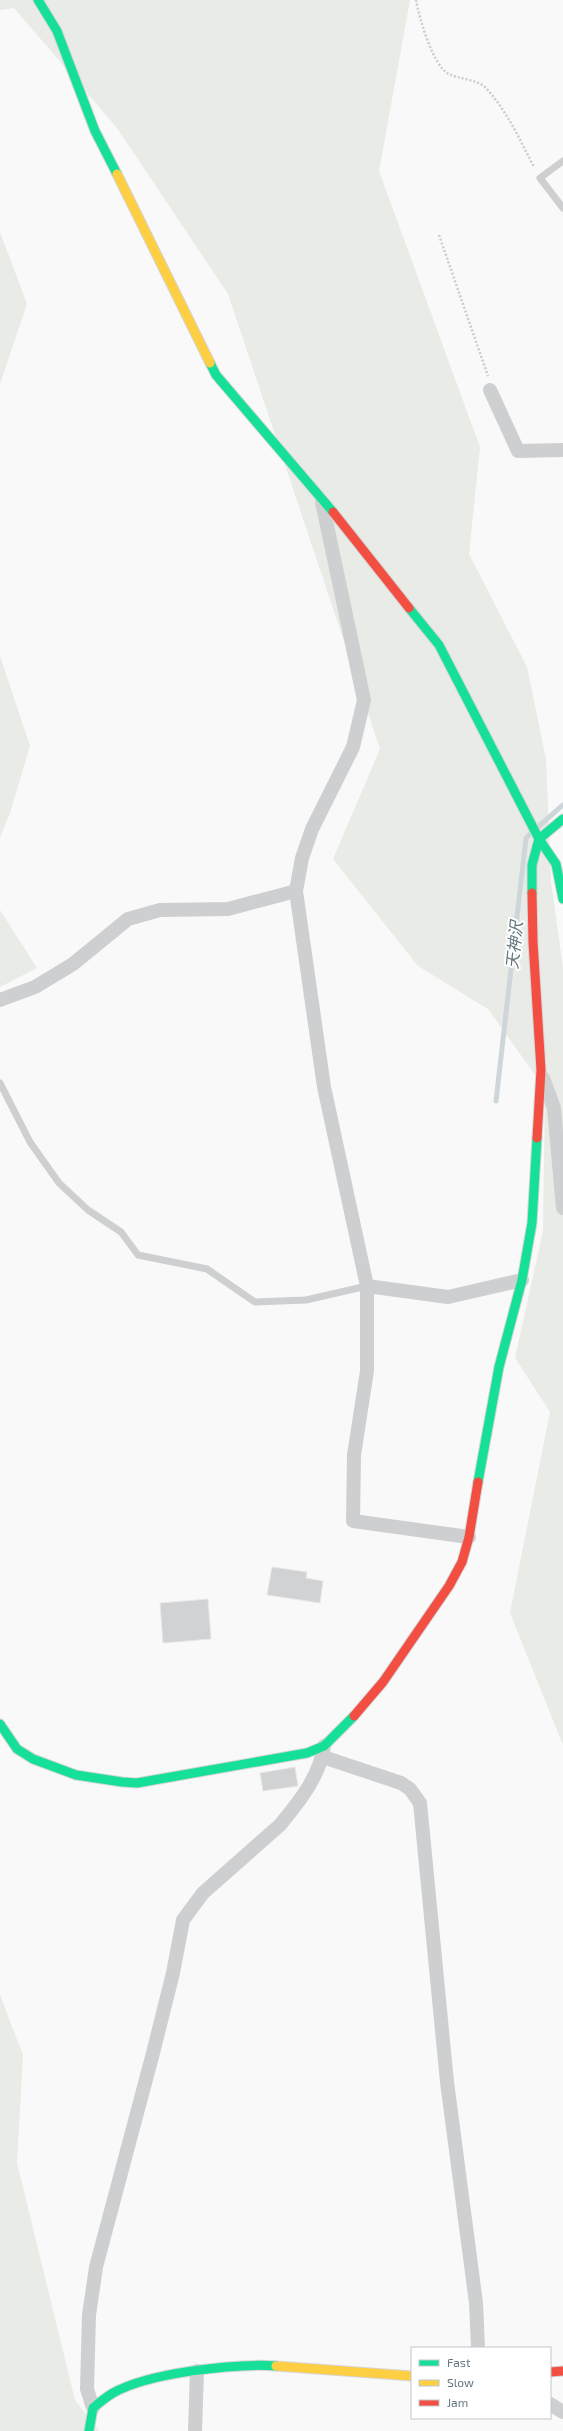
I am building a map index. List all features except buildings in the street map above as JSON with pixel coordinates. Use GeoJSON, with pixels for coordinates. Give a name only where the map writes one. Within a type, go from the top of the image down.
{"type":"FeatureCollection","features":[{"type":"Feature","properties":{"kind":"street"},"geometry":{"type":"LineString","coordinates":[[38,0],[57,31],[95,131],[216,375],[320,496],[438,645],[539,839],[556,864],[563,899]]}},
{"type":"Feature","properties":{"kind":"street"},"geometry":{"type":"LineString","coordinates":[[489,383],[518,451],[563,450]]}},
{"type":"Feature","properties":{"kind":"street"},"geometry":{"type":"LineString","coordinates":[[320,496],[334,550],[364,700],[353,747],[307,843],[296,891],[324,1087],[367,1286],[367,1371],[354,1455],[352,1521],[469,1537]]}},
{"type":"Feature","properties":{"kind":"street"},"geometry":{"type":"LineString","coordinates":[[89,2431],[93,2408],[87,2389],[89,2315],[96,2267],[153,2053],[173,1973],[183,1920],[204,1893],[287,1817],[308,1786],[324,1752],[383,1682],[449,1586],[462,1562],[469,1537],[498,1367],[522,1280],[532,1222],[541,1070],[533,942],[532,865],[539,839],[563,819]]}},
{"type":"Feature","properties":{"kind":"street"},"geometry":{"type":"LineString","coordinates":[[0,1000],[35,987],[73,964],[128,919],[160,910],[228,909],[296,891]]}},
{"type":"Feature","properties":{"kind":"street"},"geometry":{"type":"LineString","coordinates":[[541,1070],[554,1108],[563,1208]]}},
{"type":"Feature","properties":{"kind":"street"},"geometry":{"type":"LineString","coordinates":[[367,1286],[448,1297],[522,1280]]}},
{"type":"Feature","properties":{"kind":"street"},"geometry":{"type":"LineString","coordinates":[[0,1724],[19,1751],[41,1762],[88,1778],[137,1784],[307,1753],[324,1752],[401,1783],[410,1789],[420,1803],[447,2082],[476,2303],[478,2347]]}},
{"type":"Feature","properties":{"kind":"street"},"geometry":{"type":"LineString","coordinates":[[93,2408],[113,2393],[140,2382],[197,2371],[262,2365],[411,2376]]}},
{"type":"Feature","properties":{"kind":"street"},"geometry":{"type":"LineString","coordinates":[[195,2431],[197,2371]]}},
{"type":"Feature","properties":{"kind":"street"},"geometry":{"type":"LineString","coordinates":[[551,2372],[563,2371]]}},
{"type":"Feature","properties":{"kind":"street"},"geometry":{"type":"LineString","coordinates":[[551,2405],[563,2412]]}},
{"type":"Feature","properties":{"kind":"lane"},"geometry":{"type":"LineString","coordinates":[[563,161],[540,178],[563,208]]}},
{"type":"Feature","properties":{"kind":"lane"},"geometry":{"type":"LineString","coordinates":[[0,1083],[30,1142],[59,1183],[88,1210],[121,1232],[138,1255],[207,1268],[255,1302],[306,1300],[367,1286]]}},
{"type":"Feature","properties":{"kind":"path"},"geometry":{"type":"LineString","coordinates":[[416,0],[419,21],[433,54],[447,74],[485,86],[510,121],[540,178]]}},
{"type":"Feature","properties":{"kind":"path"},"geometry":{"type":"LineString","coordinates":[[439,235],[489,383]]}},
{"type":"Feature","properties":{"kind":"shaded area"},"geometry":{"type":"Polygon","coordinates":[[[0,0],[410,0],[379,171],[480,447],[469,554],[527,667],[546,759],[551,881],[563,968],[563,1745],[510,1613],[550,1412],[515,1358],[543,1231],[545,1089],[488,1009],[418,966],[333,859],[380,749],[228,294],[117,128],[14,8],[0,10],[0,0]]]}},
{"type":"Feature","properties":{"kind":"shaded area"},"geometry":{"type":"Polygon","coordinates":[[[0,232],[27,304],[0,384],[0,232]]]}},
{"type":"Feature","properties":{"kind":"shaded area"},"geometry":{"type":"Polygon","coordinates":[[[0,656],[30,746],[10,813],[0,837],[0,656]]]}},
{"type":"Feature","properties":{"kind":"shaded area"},"geometry":{"type":"Polygon","coordinates":[[[0,910],[37,968],[0,987],[0,910]]]}},
{"type":"Feature","properties":{"kind":"shaded area"},"geometry":{"type":"Polygon","coordinates":[[[0,1995],[23,2055],[17,2163],[75,2400],[99,2431],[0,2431],[0,1995]]]}},
{"type":"Feature","properties":{"kind":"waterway","name":"天神沢"},"geometry":{"type":"LineString","coordinates":[[538,827],[563,805]]}},
{"type":"Feature","properties":{"kind":"waterway","name":"天神沢"},"geometry":{"type":"LineString","coordinates":[[496,1101],[526,838],[532,832]]}},
{"type":"Feature","properties":{"kind":"traffic: fast"},"geometry":{"type":"LineString","coordinates":[[38,0],[57,31],[95,131],[117,174]]}},
{"type":"Feature","properties":{"kind":"traffic: fast"},"geometry":{"type":"LineString","coordinates":[[210,363],[216,375],[333,512]]}},
{"type":"Feature","properties":{"kind":"traffic: fast"},"geometry":{"type":"LineString","coordinates":[[409,608],[439,645],[539,839],[556,864],[563,899]]}},
{"type":"Feature","properties":{"kind":"traffic: fast"},"geometry":{"type":"LineString","coordinates":[[532,893],[532,865],[539,839],[563,819]]}},
{"type":"Feature","properties":{"kind":"traffic: fast"},"geometry":{"type":"LineString","coordinates":[[478,1482],[499,1367],[522,1280],[532,1223],[537,1138]]}},
{"type":"Feature","properties":{"kind":"traffic: fast"},"geometry":{"type":"LineString","coordinates":[[0,1724],[17,1749],[33,1759],[76,1775],[137,1783],[307,1753],[324,1746],[354,1716]]}},
{"type":"Feature","properties":{"kind":"traffic: fast"},"geometry":{"type":"LineString","coordinates":[[89,2431],[93,2408],[110,2395],[128,2386],[147,2380],[192,2371],[238,2366],[276,2366]]}},
{"type":"Feature","properties":{"kind":"traffic: slow"},"geometry":{"type":"LineString","coordinates":[[117,174],[210,363]]}},
{"type":"Feature","properties":{"kind":"traffic: slow"},"geometry":{"type":"LineString","coordinates":[[276,2366],[411,2376]]}},
{"type":"Feature","properties":{"kind":"traffic: jam"},"geometry":{"type":"LineString","coordinates":[[333,512],[409,608]]}},
{"type":"Feature","properties":{"kind":"traffic: jam"},"geometry":{"type":"LineString","coordinates":[[532,893],[533,942],[541,1070],[537,1138]]}},
{"type":"Feature","properties":{"kind":"traffic: jam"},"geometry":{"type":"LineString","coordinates":[[354,1716],[383,1682],[449,1586],[462,1562],[469,1537],[478,1482]]}},
{"type":"Feature","properties":{"kind":"traffic: jam"},"geometry":{"type":"LineString","coordinates":[[551,2372],[563,2371]]}}]}
